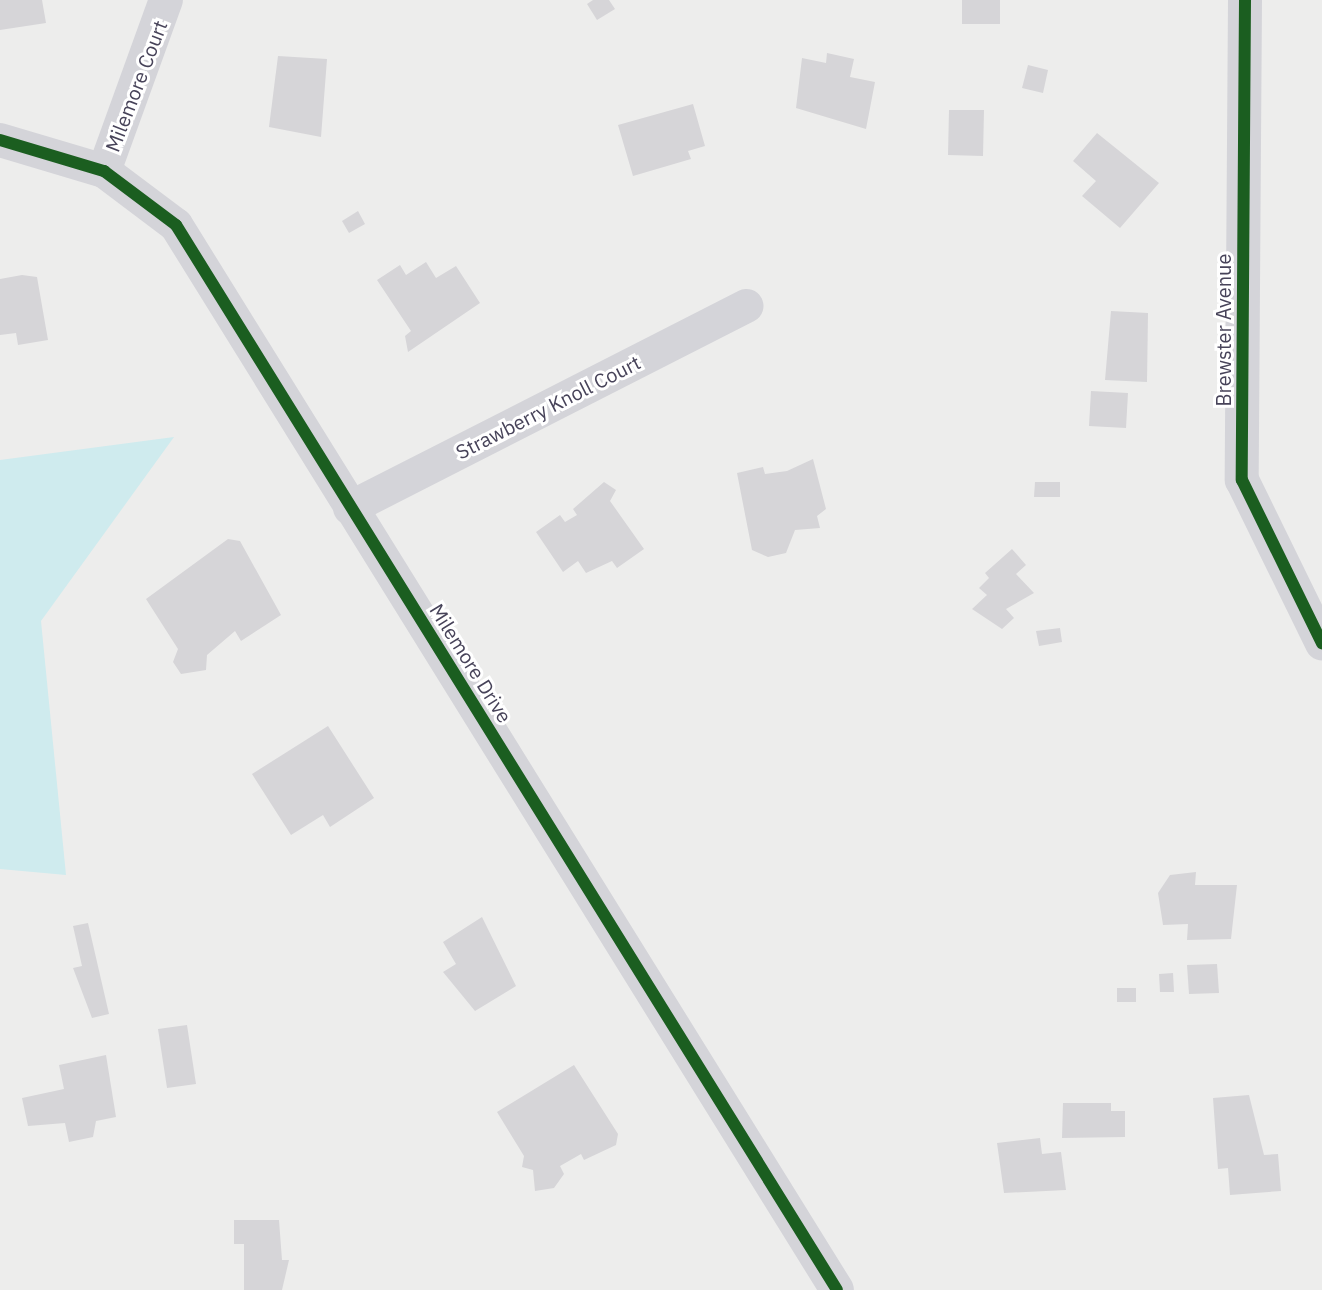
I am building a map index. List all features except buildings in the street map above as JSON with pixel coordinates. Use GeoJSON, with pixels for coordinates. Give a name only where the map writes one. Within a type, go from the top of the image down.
{"type":"FeatureCollection","features":[{"type":"Feature","properties":{"kind":"street","name":"Milemore Court"},"geometry":{"type":"LineString","coordinates":[[104,171],[166,0]]}},
{"type":"Feature","properties":{"kind":"street","name":"Brewster Avenue"},"geometry":{"type":"LineString","coordinates":[[1245,0],[1242,480],[1322,643]]}},
{"type":"Feature","properties":{"kind":"street","name":"Milemore Drive"},"geometry":{"type":"LineString","coordinates":[[0,140],[104,171],[176,225],[837,1290]]}},
{"type":"Feature","properties":{"kind":"street","name":"Strawberry Knoll Court"},"geometry":{"type":"LineString","coordinates":[[350,508],[746,306]]}},
{"type":"Feature","properties":{"kind":"shaded area"},"geometry":{"type":"Polygon","coordinates":[[[174,437],[41,621],[66,875],[0,869],[0,460],[174,437]]]}},
{"type":"Feature","properties":{"kind":"cycle path"},"geometry":{"type":"LineString","coordinates":[[1245,0],[1242,480],[1322,643]]}},
{"type":"Feature","properties":{"kind":"cycle path"},"geometry":{"type":"LineString","coordinates":[[0,140],[104,171],[176,225],[837,1290]]}}]}
